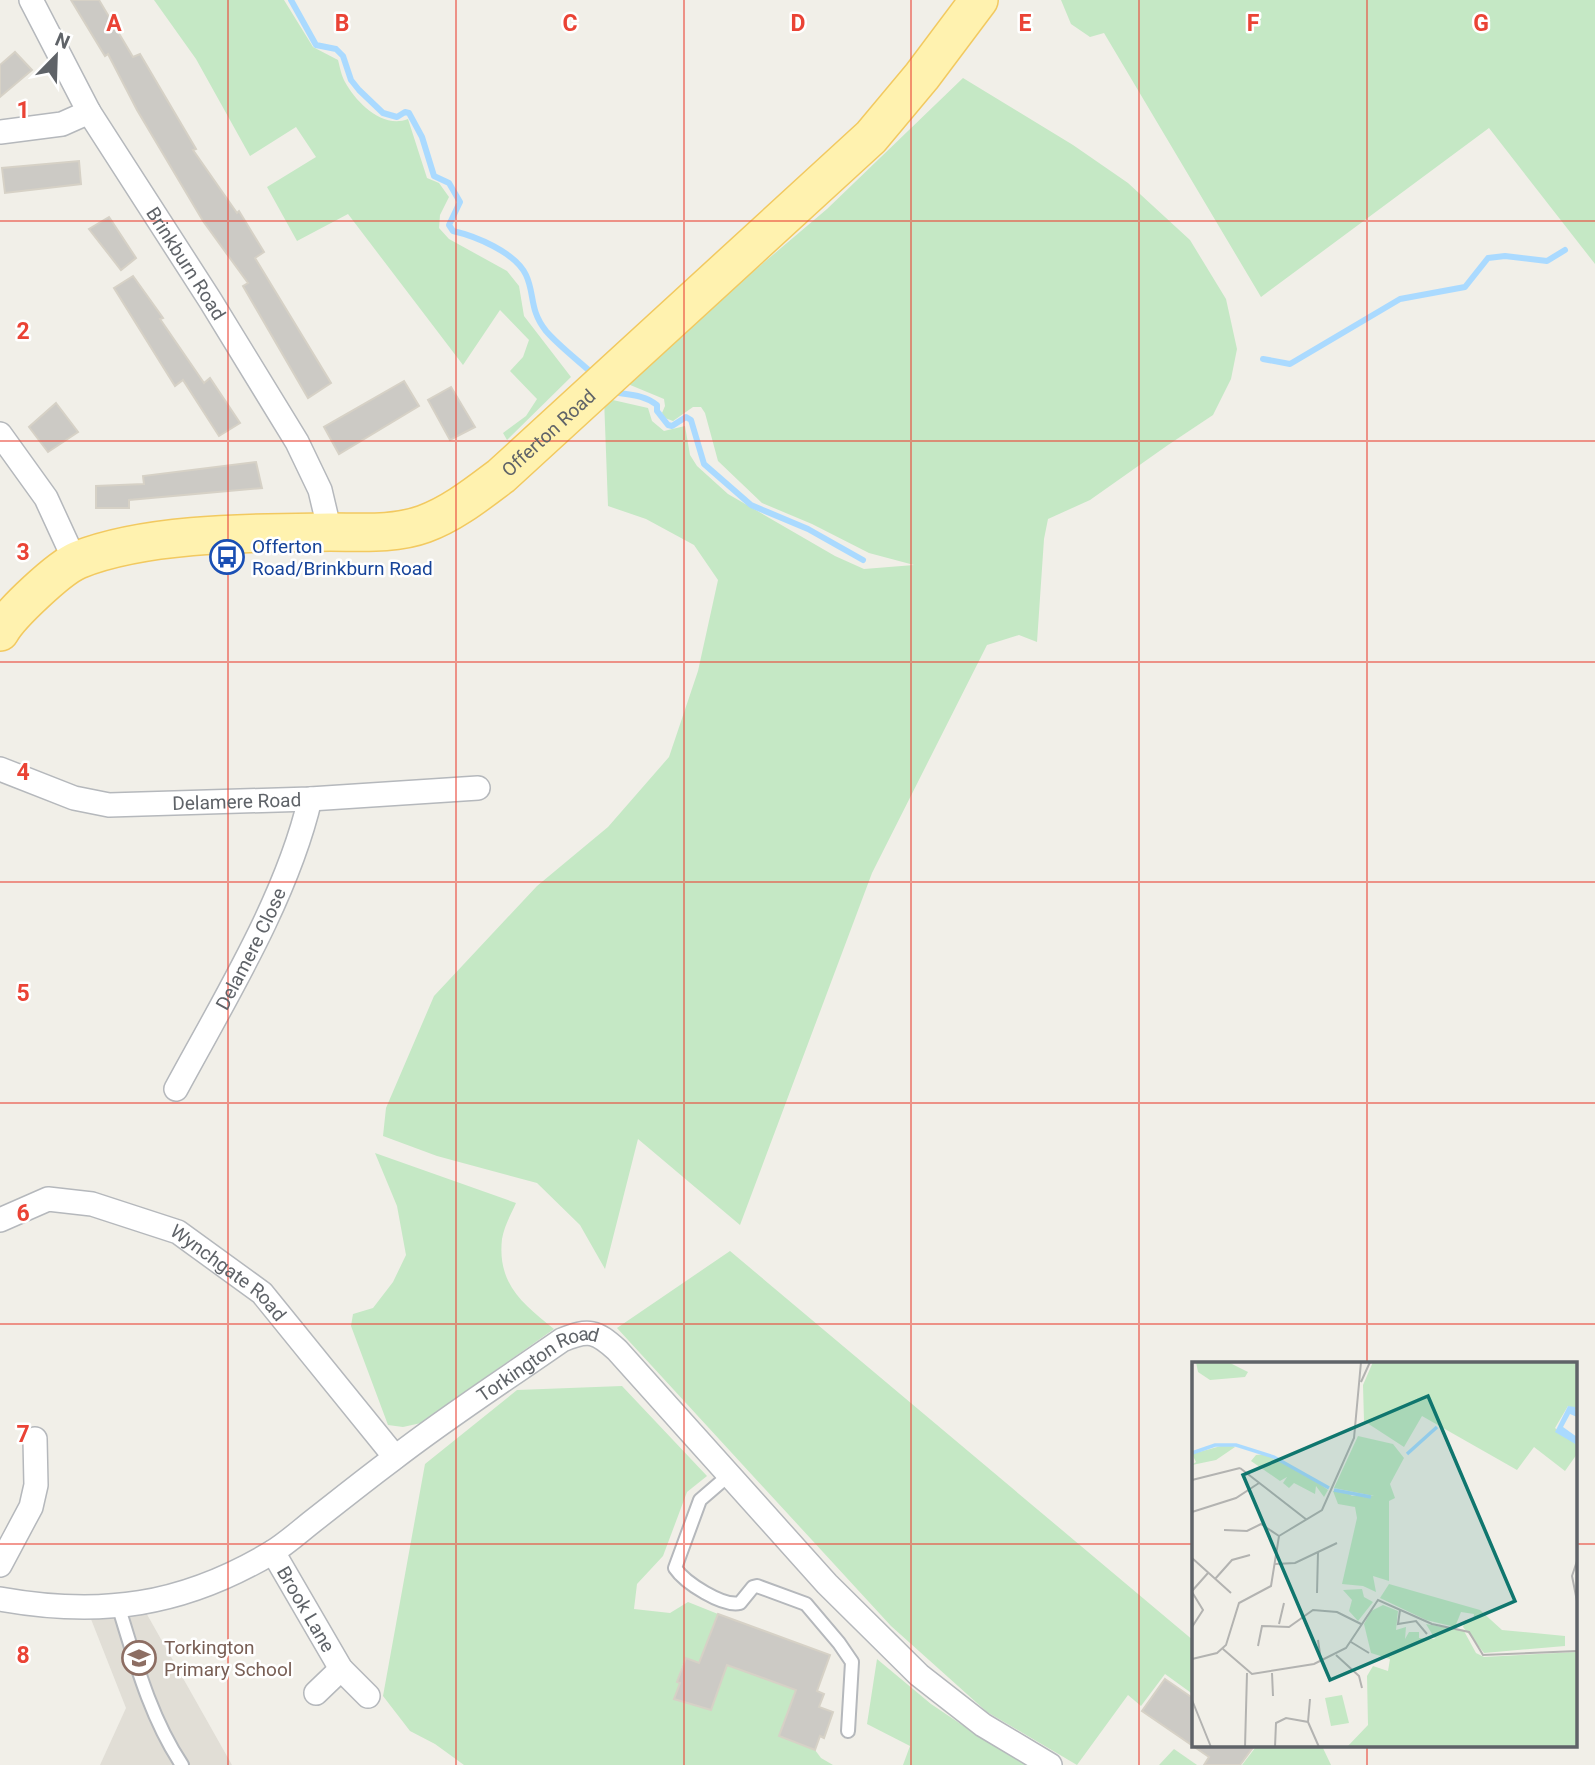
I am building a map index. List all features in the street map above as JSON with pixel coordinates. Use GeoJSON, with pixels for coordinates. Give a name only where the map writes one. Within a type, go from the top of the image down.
{"type":"FeatureCollection","features":[{"type":"Feature","properties":{"kind":"main road","name":"Offerton Road"},"geometry":{"type":"LineString","coordinates":[[0,632],[34,594],[75,561],[114,550],[182,537],[380,533],[424,524],[469,501],[594,391],[871,136],[922,76],[978,1]]}},
{"type":"Feature","properties":{"kind":"street","name":"Brinkburn Road"},"geometry":{"type":"LineString","coordinates":[[31,0],[89,113],[211,300],[297,442],[320,490],[330,532]]}},
{"type":"Feature","properties":{"kind":"street"},"geometry":{"type":"LineString","coordinates":[[0,132],[62,124],[89,113]]}},
{"type":"Feature","properties":{"kind":"street"},"geometry":{"type":"LineString","coordinates":[[0,434],[46,498],[75,561]]}},
{"type":"Feature","properties":{"kind":"street","name":"Delamere Road"},"geometry":{"type":"LineString","coordinates":[[0,769],[74,798],[109,805],[310,799],[478,788]]}},
{"type":"Feature","properties":{"kind":"street","name":"Delamere Close"},"geometry":{"type":"LineString","coordinates":[[176,1089],[265,919],[291,863],[310,799]]}},
{"type":"Feature","properties":{"kind":"street","name":"Wynchgate Road"},"geometry":{"type":"LineString","coordinates":[[0,1220],[48,1199],[92,1203],[178,1232],[262,1293],[395,1457]]}},
{"type":"Feature","properties":{"kind":"street","name":"Torkington Road"},"geometry":{"type":"LineString","coordinates":[[0,1599],[40,1606],[87,1609],[166,1598],[201,1588],[272,1552],[395,1457],[562,1340],[579,1333],[594,1333],[617,1350],[827,1584],[919,1675],[983,1725],[1050,1765]]}},
{"type":"Feature","properties":{"kind":"street"},"geometry":{"type":"LineString","coordinates":[[0,1565],[32,1507],[36,1485],[35,1439]]}},
{"type":"Feature","properties":{"kind":"street","name":"Brook Lane"},"geometry":{"type":"LineString","coordinates":[[272,1552],[341,1669],[368,1696]]}},
{"type":"Feature","properties":{"kind":"street","name":"Brook Lane"},"geometry":{"type":"LineString","coordinates":[[316,1693],[341,1669]]}},
{"type":"Feature","properties":{"kind":"lane"},"geometry":{"type":"LineString","coordinates":[[729,1475],[700,1500],[676,1562],[677,1571],[703,1590],[733,1605],[740,1603],[753,1587],[757,1586],[809,1606],[852,1662],[848,1731]]}},
{"type":"Feature","properties":{"kind":"lane"},"geometry":{"type":"LineString","coordinates":[[118,1605],[142,1682],[170,1748],[182,1765]]}},
{"type":"Feature","properties":{"kind":"shaded area","name":"Torkington Primary School"},"geometry":{"type":"Polygon","coordinates":[[[140,1602],[232,1765],[100,1765],[126,1708],[87,1609],[140,1602]]]}},
{"type":"Feature","properties":{"kind":"green space"},"geometry":{"type":"Polygon","coordinates":[[[154,0],[284,0],[313,47],[338,60],[345,82],[363,105],[389,120],[408,119],[427,178],[439,183],[449,197],[440,215],[439,228],[449,239],[507,271],[519,286],[524,316],[571,377],[507,440],[503,433],[526,416],[537,399],[510,371],[523,357],[529,340],[500,310],[463,365],[348,214],[297,241],[267,187],[316,157],[296,127],[250,156],[196,59],[154,0]]]}},
{"type":"Feature","properties":{"kind":"green space"},"geometry":{"type":"Polygon","coordinates":[[[1061,0],[1595,0],[1595,264],[1489,128],[1261,297],[1104,33],[1090,37],[1071,24],[1061,0]]]}},
{"type":"Feature","properties":{"kind":"green space"},"geometry":{"type":"Polygon","coordinates":[[[963,78],[1073,145],[1128,183],[1190,240],[1226,299],[1237,349],[1231,379],[1213,415],[1090,500],[1048,519],[1044,539],[1037,642],[1019,635],[987,645],[872,873],[740,1225],[638,1139],[605,1269],[580,1225],[537,1183],[437,1156],[383,1136],[386,1108],[434,996],[537,886],[608,827],[669,757],[698,671],[718,580],[694,545],[646,519],[608,506],[604,398],[648,408],[652,421],[664,431],[685,426],[690,455],[697,466],[728,494],[835,556],[864,569],[914,565],[869,553],[812,524],[762,503],[718,461],[701,407],[693,407],[673,421],[665,418],[662,413],[664,399],[623,382],[827,209],[963,78]]]}},
{"type":"Feature","properties":{"kind":"green space"},"geometry":{"type":"Polygon","coordinates":[[[375,1153],[516,1203],[502,1239],[504,1269],[514,1292],[554,1329],[421,1423],[403,1427],[388,1425],[351,1326],[353,1314],[373,1308],[393,1282],[406,1255],[397,1206],[375,1153]]]}},
{"type":"Feature","properties":{"kind":"green space"},"geometry":{"type":"Polygon","coordinates":[[[730,1251],[1192,1639],[1192,1694],[1165,1674],[1141,1706],[1128,1695],[1077,1765],[987,1712],[891,1626],[617,1328],[730,1251]]]}},
{"type":"Feature","properties":{"kind":"green space"},"geometry":{"type":"Polygon","coordinates":[[[622,1386],[707,1476],[687,1492],[663,1556],[637,1584],[634,1609],[670,1613],[688,1602],[718,1614],[699,1663],[685,1658],[674,1699],[711,1710],[727,1665],[796,1690],[779,1736],[815,1750],[821,1758],[833,1765],[464,1765],[435,1744],[410,1731],[383,1696],[425,1464],[517,1390],[622,1386]]]}},
{"type":"Feature","properties":{"kind":"green space"},"geometry":{"type":"Polygon","coordinates":[[[877,1659],[931,1704],[986,1741],[1029,1765],[903,1765],[910,1746],[867,1724],[877,1659]]]}},
{"type":"Feature","properties":{"kind":"green space"},"geometry":{"type":"Polygon","coordinates":[[[1255,1748],[1323,1748],[1331,1765],[1242,1765],[1255,1748]]]}},
{"type":"Feature","properties":{"kind":"green space"},"geometry":{"type":"Polygon","coordinates":[[[1174,1749],[1197,1765],[1159,1765],[1174,1749]]]}},
{"type":"Feature","properties":{"kind":"building"},"geometry":{"type":"Polygon","coordinates":[[[71,0],[99,0],[133,57],[140,54],[196,149],[193,150],[237,213],[239,211],[264,252],[255,258],[331,383],[308,398],[243,286],[248,283],[203,221],[137,110],[108,54],[105,56],[71,0]]]}},
{"type":"Feature","properties":{"kind":"building"},"geometry":{"type":"Polygon","coordinates":[[[15,52],[32,70],[0,97],[0,65],[15,52]]]}},
{"type":"Feature","properties":{"kind":"building"},"geometry":{"type":"Polygon","coordinates":[[[79,161],[81,184],[5,193],[2,168],[79,161]]]}},
{"type":"Feature","properties":{"kind":"building"},"geometry":{"type":"Polygon","coordinates":[[[109,217],[136,258],[121,270],[89,229],[109,217]]]}},
{"type":"Feature","properties":{"kind":"building"},"geometry":{"type":"Polygon","coordinates":[[[133,276],[204,383],[210,378],[240,423],[219,436],[183,380],[175,386],[114,288],[133,276]]]}},
{"type":"Feature","properties":{"kind":"building"},"geometry":{"type":"Polygon","coordinates":[[[404,381],[419,406],[339,454],[324,427],[404,381]]]}},
{"type":"Feature","properties":{"kind":"building"},"geometry":{"type":"Polygon","coordinates":[[[451,387],[475,427],[450,440],[428,400],[451,387]]]}},
{"type":"Feature","properties":{"kind":"building"},"geometry":{"type":"Polygon","coordinates":[[[56,403],[78,432],[48,452],[29,427],[56,403]]]}},
{"type":"Feature","properties":{"kind":"building"},"geometry":{"type":"Polygon","coordinates":[[[256,462],[262,488],[129,500],[129,508],[96,508],[96,486],[144,484],[143,476],[256,462]]]}},
{"type":"Feature","properties":{"kind":"building"},"geometry":{"type":"Polygon","coordinates":[[[718,1614],[830,1655],[817,1691],[824,1694],[819,1707],[833,1712],[824,1738],[820,1736],[815,1750],[779,1736],[796,1690],[727,1665],[711,1710],[674,1699],[686,1658],[699,1663],[718,1614]]]}},
{"type":"Feature","properties":{"kind":"building"},"geometry":{"type":"Polygon","coordinates":[[[1165,1679],[1192,1698],[1192,1745],[1142,1711],[1165,1679]]]}},
{"type":"Feature","properties":{"kind":"building"},"geometry":{"type":"Polygon","coordinates":[[[1196,1748],[1253,1748],[1240,1765],[1204,1765],[1209,1757],[1196,1748]]]}},
{"type":"Feature","properties":{"kind":"waterway"},"geometry":{"type":"LineString","coordinates":[[291,0],[316,45],[336,49],[343,56],[351,80],[383,113],[397,117],[405,112],[409,113],[422,137],[434,176],[449,183],[460,202],[449,225],[453,231],[494,246],[521,267],[529,282],[537,316],[546,331],[594,375]]}},
{"type":"Feature","properties":{"kind":"waterway"},"geometry":{"type":"LineString","coordinates":[[1263,359],[1290,364],[1400,299],[1465,287],[1488,258],[1505,256],[1547,261],[1565,250]]}},
{"type":"Feature","properties":{"kind":"waterway"},"geometry":{"type":"LineString","coordinates":[[613,392],[652,401],[668,425],[672,426],[686,417],[691,420],[704,464],[751,505],[808,529],[863,560]]}},
{"type":"Feature","properties":{"kind":"place","name":"Offerton Road/Brinkburn Road"},"geometry":{"type":"Point","coordinates":[227,557]}},
{"type":"Feature","properties":{"kind":"place","name":"Torkington Primary School"},"geometry":{"type":"Point","coordinates":[139,1658]}}]}
